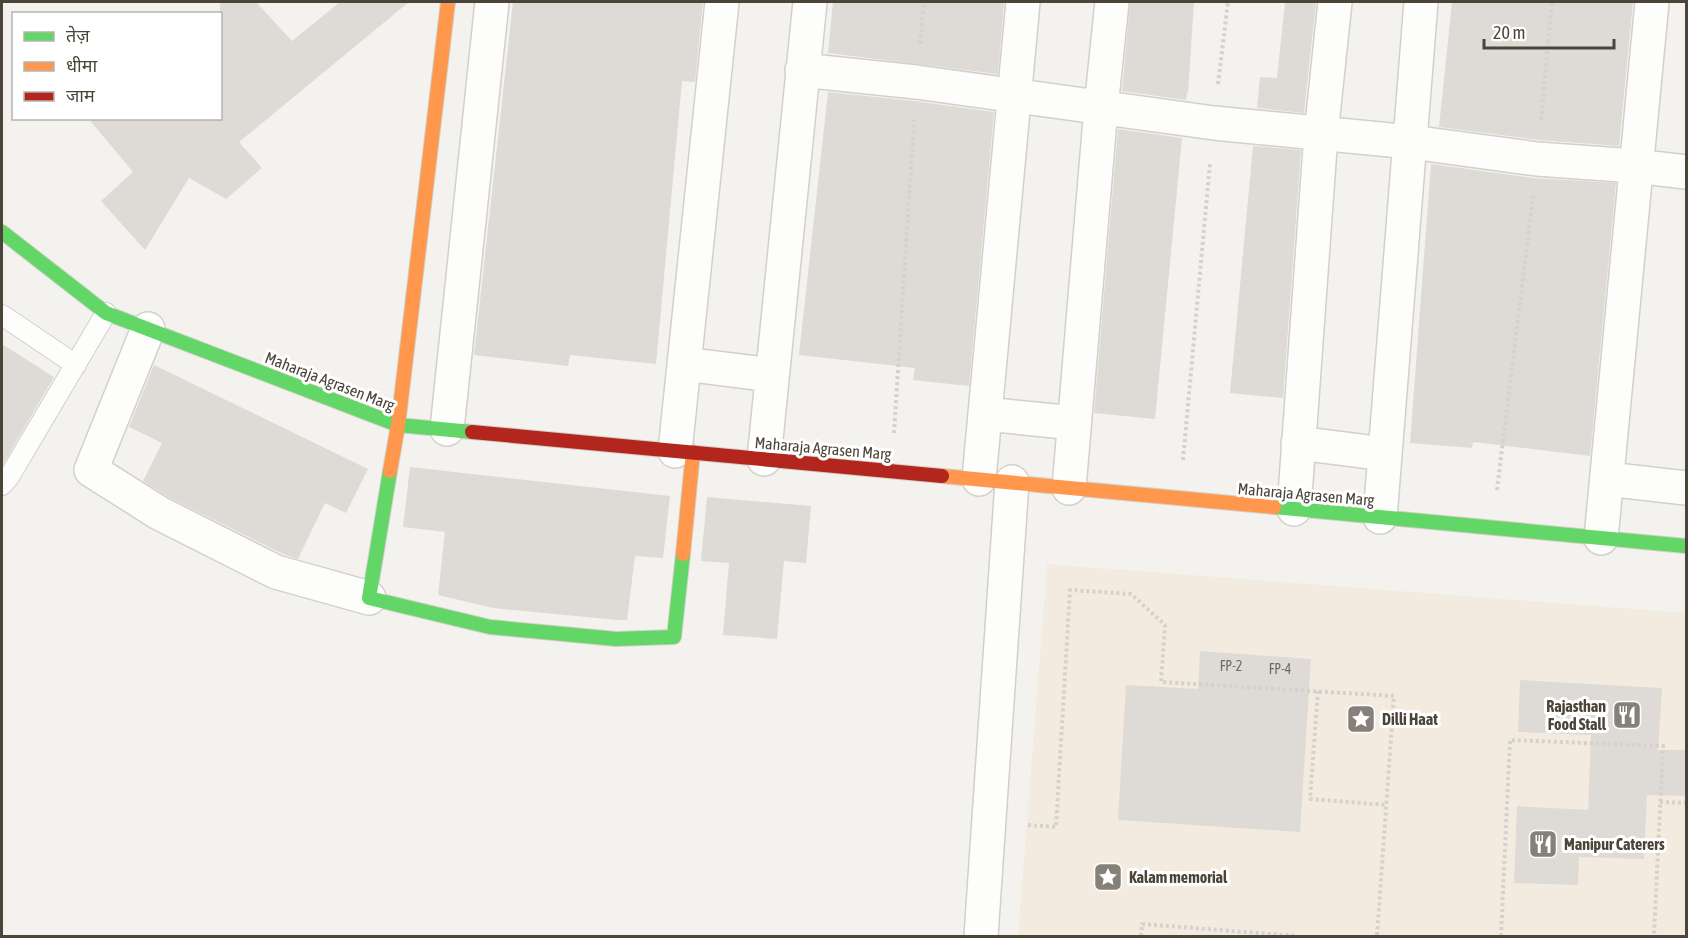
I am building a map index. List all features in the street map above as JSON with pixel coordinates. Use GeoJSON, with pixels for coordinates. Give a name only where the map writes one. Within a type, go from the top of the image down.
{"type":"FeatureCollection","features":[{"type":"Feature","properties":{"kind":"street"},"geometry":{"type":"LineString","coordinates":[[369,598],[398,424],[448,2]]}},
{"type":"Feature","properties":{"kind":"street"},"geometry":{"type":"LineString","coordinates":[[447,429],[492,2]]}},
{"type":"Feature","properties":{"kind":"street"},"geometry":{"type":"LineString","coordinates":[[148,329],[91,470],[159,513],[276,572],[369,598],[490,627],[616,639],[674,637],[684,451],[684,364],[722,2]]}},
{"type":"Feature","properties":{"kind":"street"},"geometry":{"type":"LineString","coordinates":[[764,459],[810,2]]}},
{"type":"Feature","properties":{"kind":"street"},"geometry":{"type":"LineString","coordinates":[[979,479],[1023,2]]}},
{"type":"Feature","properties":{"kind":"street"},"geometry":{"type":"LineString","coordinates":[[1069,488],[1112,2]]}},
{"type":"Feature","properties":{"kind":"street"},"geometry":{"type":"LineString","coordinates":[[1294,508],[1321,134],[1335,2]]}},
{"type":"Feature","properties":{"kind":"street"},"geometry":{"type":"LineString","coordinates":[[1380,517],[1421,2]]}},
{"type":"Feature","properties":{"kind":"street"},"geometry":{"type":"LineString","coordinates":[[1601,538],[1652,2]]}},
{"type":"Feature","properties":{"kind":"street"},"geometry":{"type":"LineString","coordinates":[[802,70],[916,82],[1214,123],[1411,142],[1537,159],[1686,172]]}},
{"type":"Feature","properties":{"kind":"street","name":"Maharaja Agrasen Marg"},"geometry":{"type":"LineString","coordinates":[[2,232],[106,313],[398,424],[1686,546]]}},
{"type":"Feature","properties":{"kind":"street"},"geometry":{"type":"LineString","coordinates":[[684,364],[772,375]]}},
{"type":"Feature","properties":{"kind":"street"},"geometry":{"type":"LineString","coordinates":[[986,414],[1074,423]]}},
{"type":"Feature","properties":{"kind":"street"},"geometry":{"type":"LineString","coordinates":[[1298,443],[1385,454]]}},
{"type":"Feature","properties":{"kind":"street"},"geometry":{"type":"LineString","coordinates":[[1607,479],[1686,488]]}},
{"type":"Feature","properties":{"kind":"street"},"geometry":{"type":"LineString","coordinates":[[981,936],[1012,483]]}},
{"type":"Feature","properties":{"kind":"lane"},"geometry":{"type":"LineString","coordinates":[[2,485],[9,477],[106,313]]}},
{"type":"Feature","properties":{"kind":"lane"},"geometry":{"type":"LineString","coordinates":[[2,315],[76,365]]}},
{"type":"Feature","properties":{"kind":"path"},"geometry":{"type":"LineString","coordinates":[[894,440],[916,82],[924,2]]}},
{"type":"Feature","properties":{"kind":"path"},"geometry":{"type":"LineString","coordinates":[[1182,470],[1214,123],[1228,2]]}},
{"type":"Feature","properties":{"kind":"path"},"geometry":{"type":"LineString","coordinates":[[1497,498],[1537,159],[1552,2]]}},
{"type":"Feature","properties":{"kind":"path"},"geometry":{"type":"LineString","coordinates":[[989,822],[1056,827],[1070,590],[1131,594],[1165,625],[1161,682],[1394,696],[1377,936]]}},
{"type":"Feature","properties":{"kind":"path"},"geometry":{"type":"LineString","coordinates":[[1318,691],[1310,799],[1387,805]]}},
{"type":"Feature","properties":{"kind":"path"},"geometry":{"type":"LineString","coordinates":[[1501,936],[1510,740],[1663,746],[1654,936]]}},
{"type":"Feature","properties":{"kind":"path"},"geometry":{"type":"LineString","coordinates":[[1660,802],[1686,803]]}},
{"type":"Feature","properties":{"kind":"path"},"geometry":{"type":"LineString","coordinates":[[1141,936],[1142,924],[1297,936]]}},
{"type":"Feature","properties":{"kind":"shaded area","name":"Dilli Haat"},"geometry":{"type":"Polygon","coordinates":[[[1047,564],[1686,613],[1686,936],[1018,936],[1047,564]]]}},
{"type":"Feature","properties":{"kind":"building"},"geometry":{"type":"Polygon","coordinates":[[[220,2],[256,2],[292,41],[340,2],[409,2],[239,142],[262,168],[226,199],[189,178],[145,250],[101,201],[133,172],[90,120],[222,120],[222,12],[220,12],[220,2]]]}},
{"type":"Feature","properties":{"kind":"building"},"geometry":{"type":"Polygon","coordinates":[[[513,2],[703,2],[695,82],[682,81],[656,364],[570,355],[568,366],[474,355],[513,2]]]}},
{"type":"Feature","properties":{"kind":"building"},"geometry":{"type":"Polygon","coordinates":[[[833,2],[1004,2],[998,74],[828,53],[833,2]]]}},
{"type":"Feature","properties":{"kind":"building"},"geometry":{"type":"Polygon","coordinates":[[[1130,2],[1194,2],[1186,100],[1122,91],[1130,2]]]}},
{"type":"Feature","properties":{"kind":"building"},"geometry":{"type":"Polygon","coordinates":[[[1285,2],[1316,2],[1304,113],[1257,108],[1260,77],[1277,78],[1285,2]]]}},
{"type":"Feature","properties":{"kind":"building"},"geometry":{"type":"Polygon","coordinates":[[[1452,2],[1633,2],[1619,146],[1539,140],[1439,127],[1452,2]]]}},
{"type":"Feature","properties":{"kind":"building"},"geometry":{"type":"Polygon","coordinates":[[[828,92],[994,112],[969,386],[913,380],[915,368],[799,355],[828,92]]]}},
{"type":"Feature","properties":{"kind":"building"},"geometry":{"type":"Polygon","coordinates":[[[1118,129],[1182,138],[1155,419],[1094,413],[1118,129]]]}},
{"type":"Feature","properties":{"kind":"building"},"geometry":{"type":"Polygon","coordinates":[[[1253,146],[1301,150],[1283,398],[1230,393],[1253,146]]]}},
{"type":"Feature","properties":{"kind":"building"},"geometry":{"type":"Polygon","coordinates":[[[1431,164],[1534,178],[1616,183],[1590,456],[1473,442],[1472,448],[1410,443],[1431,164]]]}},
{"type":"Feature","properties":{"kind":"building"},"geometry":{"type":"Polygon","coordinates":[[[2,344],[54,377],[2,466],[2,344]]]}},
{"type":"Feature","properties":{"kind":"building"},"geometry":{"type":"Polygon","coordinates":[[[154,365],[368,469],[346,513],[325,503],[298,559],[283,554],[168,497],[143,481],[162,443],[129,427],[154,365]]]}},
{"type":"Feature","properties":{"kind":"building"},"geometry":{"type":"Polygon","coordinates":[[[410,467],[670,496],[663,558],[635,556],[627,620],[493,608],[438,595],[445,532],[403,527],[410,467]]]}},
{"type":"Feature","properties":{"kind":"building"},"geometry":{"type":"Polygon","coordinates":[[[707,497],[811,506],[806,563],[784,561],[777,639],[723,635],[729,563],[701,561],[707,497]]]}},
{"type":"Feature","properties":{"kind":"building"},"geometry":{"type":"Polygon","coordinates":[[[1200,651],[1311,659],[1300,832],[1118,820],[1126,685],[1198,689],[1200,651]]]}},
{"type":"Feature","properties":{"kind":"building"},"geometry":{"type":"Polygon","coordinates":[[[1520,680],[1662,688],[1658,750],[1686,750],[1686,796],[1647,795],[1644,859],[1579,857],[1578,885],[1514,883],[1517,806],[1588,810],[1591,735],[1518,732],[1520,680]]]}},
{"type":"Feature","properties":{"kind":"traffic: fast"},"geometry":{"type":"LineString","coordinates":[[2,232],[106,313],[398,425],[472,432]]}},
{"type":"Feature","properties":{"kind":"traffic: fast"},"geometry":{"type":"LineString","coordinates":[[390,471],[369,598],[490,627],[616,639],[674,637],[683,554]]}},
{"type":"Feature","properties":{"kind":"traffic: fast"},"geometry":{"type":"LineString","coordinates":[[1274,507],[1686,546]]}},
{"type":"Feature","properties":{"kind":"traffic: slow"},"geometry":{"type":"LineString","coordinates":[[390,471],[398,425],[448,2]]}},
{"type":"Feature","properties":{"kind":"traffic: slow"},"geometry":{"type":"LineString","coordinates":[[683,554],[693,452]]}},
{"type":"Feature","properties":{"kind":"traffic: slow"},"geometry":{"type":"LineString","coordinates":[[942,476],[1274,507]]}},
{"type":"Feature","properties":{"kind":"traffic: jam"},"geometry":{"type":"LineString","coordinates":[[472,432],[942,476]]}},
{"type":"Feature","properties":{"kind":"place","name":"Rajasthan Food Stall"},"geometry":{"type":"Point","coordinates":[1627,715]}},
{"type":"Feature","properties":{"kind":"place","name":"Dilli Haat"},"geometry":{"type":"Point","coordinates":[1361,719]}},
{"type":"Feature","properties":{"kind":"place","name":"Manipur Caterers"},"geometry":{"type":"Point","coordinates":[1543,844]}},
{"type":"Feature","properties":{"kind":"place","name":"Kalam memorial"},"geometry":{"type":"Point","coordinates":[1108,877]}}]}
